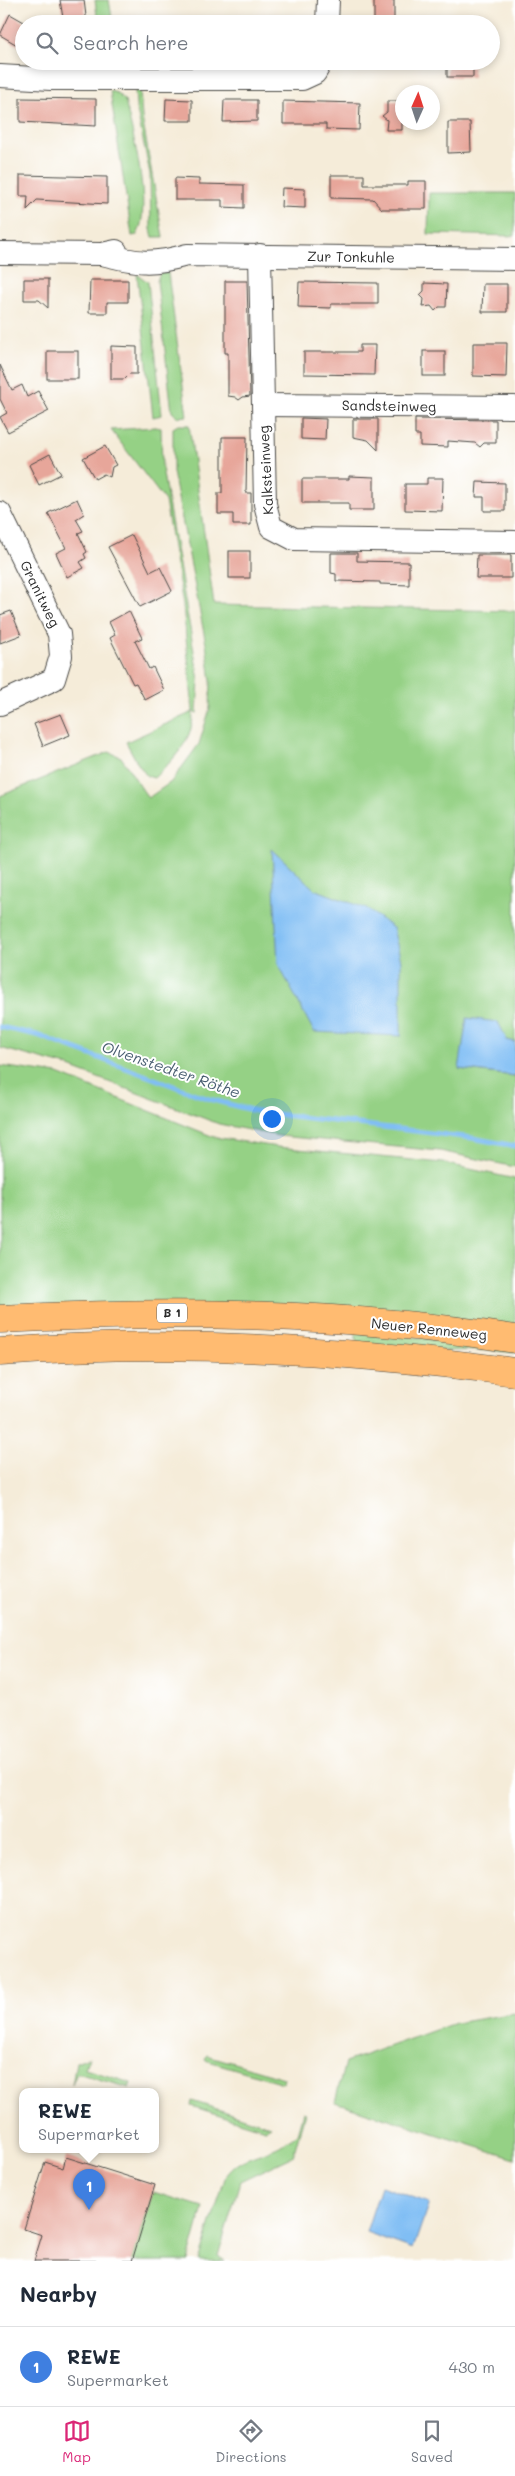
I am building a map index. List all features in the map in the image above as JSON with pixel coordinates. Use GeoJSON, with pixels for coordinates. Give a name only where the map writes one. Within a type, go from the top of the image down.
{"type":"FeatureCollection","features":[{"type":"Feature","properties":{"kind":"main road","name":"Neuer Renneweg"},"geometry":{"type":"LineString","coordinates":[[0,1319],[185,1313],[344,1320],[429,1328],[515,1340]]}},
{"type":"Feature","properties":{"kind":"main road"},"geometry":{"type":"LineString","coordinates":[[0,1352],[158,1346],[254,1347],[345,1352],[515,1372]]}},
{"type":"Feature","properties":{"kind":"street"},"geometry":{"type":"LineString","coordinates":[[327,15],[328,0]]}},
{"type":"Feature","properties":{"kind":"street"},"geometry":{"type":"LineString","coordinates":[[0,76],[99,79],[302,79],[315,73],[317,70]]}},
{"type":"Feature","properties":{"kind":"street","name":"Zur Tonkuhle"},"geometry":{"type":"LineString","coordinates":[[0,252],[102,254],[132,262],[161,262],[188,255],[515,259]]}},
{"type":"Feature","properties":{"kind":"street","name":"Kalksteinweg"},"geometry":{"type":"LineString","coordinates":[[260,255],[265,504],[271,527],[294,539],[515,542]]}},
{"type":"Feature","properties":{"kind":"street","name":"Sandsteinweg"},"geometry":{"type":"LineString","coordinates":[[263,405],[515,407]]}},
{"type":"Feature","properties":{"kind":"street","name":"Granitweg"},"geometry":{"type":"LineString","coordinates":[[0,515],[60,634],[61,656],[54,679],[0,704]]}},
{"type":"Feature","properties":{"kind":"green space"},"geometry":{"type":"Polygon","coordinates":[[[95,0],[109,0],[112,15],[97,15],[95,0]]]}},
{"type":"Feature","properties":{"kind":"green space"},"geometry":{"type":"Polygon","coordinates":[[[110,91],[117,93],[125,101],[140,169],[143,206],[137,235],[132,236],[110,91]]]}},
{"type":"Feature","properties":{"kind":"green space"},"geometry":{"type":"Polygon","coordinates":[[[135,91],[140,91],[142,117],[163,237],[153,237],[151,229],[150,174],[136,106],[135,91]]]}},
{"type":"Feature","properties":{"kind":"green space"},"geometry":{"type":"Polygon","coordinates":[[[429,193],[515,193],[515,236],[428,234],[429,193]]]}},
{"type":"Feature","properties":{"kind":"green space"},"geometry":{"type":"Polygon","coordinates":[[[160,273],[168,273],[187,416],[178,417],[172,412],[157,281],[160,273]]]}},
{"type":"Feature","properties":{"kind":"green space"},"geometry":{"type":"Polygon","coordinates":[[[137,274],[148,282],[162,415],[153,417],[137,274]]]}},
{"type":"Feature","properties":{"kind":"green space"},"geometry":{"type":"Polygon","coordinates":[[[178,425],[189,425],[214,605],[515,611],[515,1042],[507,1040],[459,1069],[515,1076],[515,1167],[440,1151],[279,1136],[219,1124],[64,1065],[0,1048],[0,796],[109,752],[121,757],[148,798],[171,782],[199,744],[210,708],[211,681],[206,644],[173,472],[173,428],[178,425]]]}},
{"type":"Feature","properties":{"kind":"green space"},"geometry":{"type":"Polygon","coordinates":[[[161,428],[162,468],[199,680],[197,713],[193,712],[183,605],[165,501],[111,430],[161,428]]]}},
{"type":"Feature","properties":{"kind":"green space"},"geometry":{"type":"Polygon","coordinates":[[[193,712],[190,732],[181,749],[154,778],[147,776],[126,742],[193,712]]]}},
{"type":"Feature","properties":{"kind":"green space"},"geometry":{"type":"Polygon","coordinates":[[[0,1066],[58,1074],[214,1137],[277,1147],[443,1163],[515,1179],[515,1329],[0,1309],[0,1066]]]}},
{"type":"Feature","properties":{"kind":"green space"},"geometry":{"type":"Polygon","coordinates":[[[356,1330],[515,1349],[515,1353],[490,1350],[448,1351],[356,1343],[356,1330]]]}},
{"type":"Feature","properties":{"kind":"green space"},"geometry":{"type":"Polygon","coordinates":[[[515,2013],[515,2159],[335,2102],[345,2062],[455,2023],[515,2013]]]}},
{"type":"Feature","properties":{"kind":"green space"},"geometry":{"type":"Polygon","coordinates":[[[207,2055],[284,2078],[283,2083],[205,2060],[207,2055]]]}},
{"type":"Feature","properties":{"kind":"green space"},"geometry":{"type":"Polygon","coordinates":[[[89,2057],[85,2069],[131,2083],[129,2088],[77,2073],[72,2085],[76,2062],[89,2057]]]}},
{"type":"Feature","properties":{"kind":"green space"},"geometry":{"type":"Polygon","coordinates":[[[192,2101],[270,2126],[265,2129],[191,2106],[192,2101]]]}},
{"type":"Feature","properties":{"kind":"green space"},"geometry":{"type":"Polygon","coordinates":[[[303,2112],[305,2113],[293,2156],[240,2181],[218,2256],[225,2261],[199,2261],[226,2175],[241,2161],[276,2148],[297,2134],[303,2112]]]}},
{"type":"Feature","properties":{"kind":"green space"},"geometry":{"type":"Polygon","coordinates":[[[153,2192],[203,2207],[188,2261],[132,2261],[153,2192]]]}},
{"type":"Feature","properties":{"kind":"water"},"geometry":{"type":"Polygon","coordinates":[[[272,849],[314,889],[367,909],[393,928],[401,961],[401,1036],[314,1032],[278,964],[272,849]]]}},
{"type":"Feature","properties":{"kind":"water"},"geometry":{"type":"Polygon","coordinates":[[[467,1018],[498,1022],[507,1040],[515,1042],[515,1076],[459,1069],[467,1018]]]}},
{"type":"Feature","properties":{"kind":"water"},"geometry":{"type":"Polygon","coordinates":[[[381,2186],[429,2203],[413,2249],[366,2232],[381,2186]]]}},
{"type":"Feature","properties":{"kind":"building"},"geometry":{"type":"Polygon","coordinates":[[[60,0],[84,0],[86,15],[62,15],[60,0]]]}},
{"type":"Feature","properties":{"kind":"building"},"geometry":{"type":"Polygon","coordinates":[[[374,0],[394,0],[394,15],[374,15],[374,0]]]}},
{"type":"Feature","properties":{"kind":"building"},"geometry":{"type":"Polygon","coordinates":[[[10,14],[15,17],[15,44],[0,35],[10,14]]]}},
{"type":"Feature","properties":{"kind":"building"},"geometry":{"type":"Polygon","coordinates":[[[447,70],[473,70],[473,77],[447,77],[447,70]]]}},
{"type":"Feature","properties":{"kind":"building"},"geometry":{"type":"Polygon","coordinates":[[[20,98],[96,99],[96,126],[20,122],[20,98]]]}},
{"type":"Feature","properties":{"kind":"building"},"geometry":{"type":"Polygon","coordinates":[[[166,99],[192,100],[192,121],[165,121],[166,99]]]}},
{"type":"Feature","properties":{"kind":"building"},"geometry":{"type":"Polygon","coordinates":[[[224,100],[257,100],[257,121],[223,122],[224,100]]]}},
{"type":"Feature","properties":{"kind":"building"},"geometry":{"type":"Polygon","coordinates":[[[283,101],[360,103],[359,130],[326,129],[326,124],[283,124],[283,101]]]}},
{"type":"Feature","properties":{"kind":"building"},"geometry":{"type":"Polygon","coordinates":[[[387,101],[395,101],[395,130],[386,130],[387,120],[382,116],[387,112],[387,101]]]}},
{"type":"Feature","properties":{"kind":"building"},"geometry":{"type":"Polygon","coordinates":[[[448,122],[470,122],[471,152],[448,153],[448,122]]]}},
{"type":"Feature","properties":{"kind":"building"},"geometry":{"type":"Polygon","coordinates":[[[20,175],[107,177],[107,204],[37,200],[27,210],[28,196],[20,196],[20,175]]]}},
{"type":"Feature","properties":{"kind":"building"},"geometry":{"type":"Polygon","coordinates":[[[331,175],[364,175],[364,185],[408,185],[408,181],[426,181],[426,209],[382,209],[373,199],[331,198],[331,175]]]}},
{"type":"Feature","properties":{"kind":"building"},"geometry":{"type":"Polygon","coordinates":[[[175,178],[199,179],[199,184],[244,185],[244,208],[222,207],[222,200],[175,200],[175,178]]]}},
{"type":"Feature","properties":{"kind":"building"},"geometry":{"type":"Polygon","coordinates":[[[282,188],[305,189],[305,208],[281,207],[282,188]]]}},
{"type":"Feature","properties":{"kind":"building"},"geometry":{"type":"Polygon","coordinates":[[[24,279],[48,279],[48,308],[39,300],[24,300],[24,279]]]}},
{"type":"Feature","properties":{"kind":"building"},"geometry":{"type":"Polygon","coordinates":[[[90,280],[128,280],[128,302],[107,302],[107,313],[89,313],[90,280]]]}},
{"type":"Feature","properties":{"kind":"building"},"geometry":{"type":"Polygon","coordinates":[[[225,281],[247,281],[250,396],[239,400],[228,396],[228,353],[225,353],[225,281]]]}},
{"type":"Feature","properties":{"kind":"building"},"geometry":{"type":"Polygon","coordinates":[[[299,282],[378,283],[378,304],[331,304],[331,308],[298,307],[299,282]]]}},
{"type":"Feature","properties":{"kind":"building"},"geometry":{"type":"Polygon","coordinates":[[[424,283],[447,284],[446,307],[439,307],[435,311],[431,306],[423,307],[424,299],[420,295],[424,291],[424,283]]]}},
{"type":"Feature","properties":{"kind":"building"},"geometry":{"type":"Polygon","coordinates":[[[483,284],[507,284],[507,312],[482,312],[483,284]]]}},
{"type":"Feature","properties":{"kind":"building"},"geometry":{"type":"Polygon","coordinates":[[[473,343],[507,343],[506,377],[473,376],[473,343]]]}},
{"type":"Feature","properties":{"kind":"building"},"geometry":{"type":"Polygon","coordinates":[[[360,345],[375,345],[374,375],[304,374],[304,352],[360,352],[360,345]]]}},
{"type":"Feature","properties":{"kind":"building"},"geometry":{"type":"Polygon","coordinates":[[[111,346],[137,347],[137,374],[129,374],[124,379],[111,379],[111,346]]]}},
{"type":"Feature","properties":{"kind":"building"},"geometry":{"type":"Polygon","coordinates":[[[47,351],[78,351],[78,379],[47,379],[47,351]]]}},
{"type":"Feature","properties":{"kind":"building"},"geometry":{"type":"Polygon","coordinates":[[[423,351],[445,351],[445,376],[423,376],[423,351]]]}},
{"type":"Feature","properties":{"kind":"building"},"geometry":{"type":"Polygon","coordinates":[[[0,365],[12,390],[22,385],[27,397],[38,391],[49,411],[8,432],[0,417],[7,413],[0,399],[0,365]]]}},
{"type":"Feature","properties":{"kind":"building"},"geometry":{"type":"Polygon","coordinates":[[[301,418],[326,419],[325,440],[301,439],[301,418]]]}},
{"type":"Feature","properties":{"kind":"building"},"geometry":{"type":"Polygon","coordinates":[[[353,419],[378,419],[378,450],[368,440],[353,437],[353,419]]]}},
{"type":"Feature","properties":{"kind":"building"},"geometry":{"type":"Polygon","coordinates":[[[415,419],[496,420],[496,443],[484,443],[480,447],[475,443],[448,441],[448,447],[420,446],[420,435],[415,435],[415,419]]]}},
{"type":"Feature","properties":{"kind":"building"},"geometry":{"type":"Polygon","coordinates":[[[222,437],[247,437],[246,493],[251,493],[251,525],[233,525],[233,514],[218,514],[218,493],[222,493],[222,437]]]}},
{"type":"Feature","properties":{"kind":"building"},"geometry":{"type":"Polygon","coordinates":[[[105,446],[116,465],[112,467],[110,477],[104,474],[95,479],[83,458],[105,446]]]}},
{"type":"Feature","properties":{"kind":"building"},"geometry":{"type":"Polygon","coordinates":[[[50,454],[61,474],[39,485],[29,465],[50,454]]]}},
{"type":"Feature","properties":{"kind":"building"},"geometry":{"type":"Polygon","coordinates":[[[349,476],[374,477],[374,510],[349,510],[349,503],[302,503],[302,479],[349,479],[349,476]]]}},
{"type":"Feature","properties":{"kind":"building"},"geometry":{"type":"Polygon","coordinates":[[[427,478],[443,478],[442,511],[405,510],[405,484],[427,484],[427,478]]]}},
{"type":"Feature","properties":{"kind":"building"},"geometry":{"type":"Polygon","coordinates":[[[477,482],[505,483],[505,511],[484,511],[484,497],[476,497],[477,482]]]}},
{"type":"Feature","properties":{"kind":"building"},"geometry":{"type":"Polygon","coordinates":[[[77,499],[84,514],[76,519],[83,531],[78,533],[87,552],[84,554],[86,558],[80,562],[84,568],[67,577],[56,553],[66,548],[48,513],[77,499]]]}},
{"type":"Feature","properties":{"kind":"building"},"geometry":{"type":"Polygon","coordinates":[[[132,535],[150,572],[160,567],[172,591],[140,607],[108,547],[132,535]]]}},
{"type":"Feature","properties":{"kind":"building"},"geometry":{"type":"Polygon","coordinates":[[[229,551],[250,551],[250,578],[229,578],[229,551]]]}},
{"type":"Feature","properties":{"kind":"building"},"geometry":{"type":"Polygon","coordinates":[[[331,553],[357,553],[357,561],[409,562],[409,585],[336,581],[336,574],[331,573],[331,553]]]}},
{"type":"Feature","properties":{"kind":"building"},"geometry":{"type":"Polygon","coordinates":[[[477,555],[511,555],[511,578],[476,578],[477,555]]]}},
{"type":"Feature","properties":{"kind":"building"},"geometry":{"type":"Polygon","coordinates":[[[11,611],[21,635],[0,643],[0,615],[11,611]]]}},
{"type":"Feature","properties":{"kind":"building"},"geometry":{"type":"Polygon","coordinates":[[[129,611],[142,638],[135,641],[149,669],[153,667],[164,690],[145,700],[136,683],[133,684],[110,638],[115,635],[109,622],[129,611]]]}},
{"type":"Feature","properties":{"kind":"building"},"geometry":{"type":"Polygon","coordinates":[[[61,714],[70,735],[43,746],[34,724],[61,714]]]}},
{"type":"Feature","properties":{"kind":"building"},"geometry":{"type":"Polygon","coordinates":[[[66,2157],[155,2185],[132,2261],[34,2261],[42,2235],[24,2229],[45,2162],[63,2168],[66,2157]]]}},
{"type":"Feature","properties":{"kind":"waterway","name":"Olvenstedter Röthe"},"geometry":{"type":"LineString","coordinates":[[0,1027],[37,1035],[209,1099],[259,1112],[472,1138],[515,1146]]}},
{"type":"Feature","properties":{"kind":"place","name":"REWE"},"geometry":{"type":"Point","coordinates":[89,2210]}}]}
